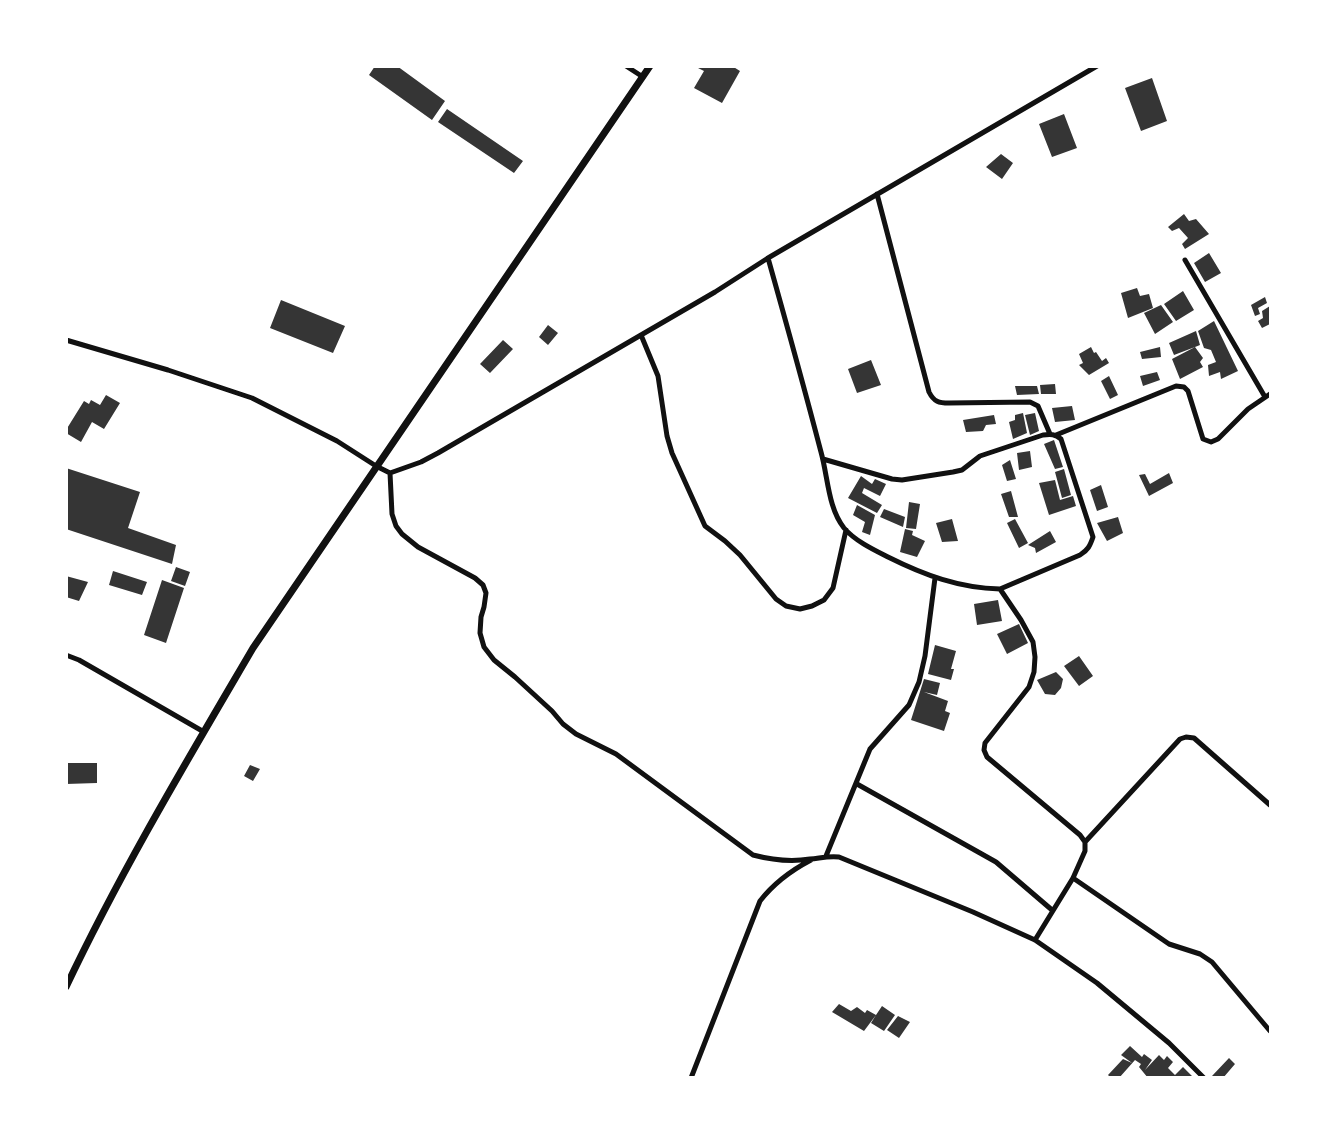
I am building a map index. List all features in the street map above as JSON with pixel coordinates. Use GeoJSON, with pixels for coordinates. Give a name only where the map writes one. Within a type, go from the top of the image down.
{"type":"FeatureCollection","features":[{"type":"Feature","properties":{"kind":"street"},"geometry":{"type":"LineString","coordinates":[[626,66],[643,78]]}},
{"type":"Feature","properties":{"kind":"street"},"geometry":{"type":"LineString","coordinates":[[66,987],[113,894],[253,648],[650,66]]}},
{"type":"Feature","properties":{"kind":"street"},"geometry":{"type":"LineString","coordinates":[[66,341],[252,398],[337,441],[390,473],[438,453],[1097,66]]}},
{"type":"Feature","properties":{"kind":"street"},"geometry":{"type":"LineString","coordinates":[[768,258],[833,505],[846,530],[874,550],[934,578],[981,589],[999,589],[1087,551],[1093,537],[1061,439],[1053,434],[1038,406],[1030,402],[939,403],[932,399],[877,194]]}},
{"type":"Feature","properties":{"kind":"street"},"geometry":{"type":"LineString","coordinates":[[823,459],[892,479],[902,480],[953,472],[980,457],[1053,434],[1176,386],[1184,387],[1188,391],[1203,439],[1211,442],[1218,439],[1248,409],[1268,396],[1185,260]]}},
{"type":"Feature","properties":{"kind":"street"},"geometry":{"type":"LineString","coordinates":[[641,335],[658,376],[672,453],[705,526],[740,555],[776,599],[786,606],[800,609],[824,600],[833,587],[846,530]]}},
{"type":"Feature","properties":{"kind":"street"},"geometry":{"type":"LineString","coordinates":[[390,473],[392,514],[396,526],[418,547],[483,585],[486,593],[480,633],[484,647],[494,660],[576,734],[616,754],[753,855],[768,859],[839,857],[1035,940],[1097,983],[1169,1043],[1204,1077]]}},
{"type":"Feature","properties":{"kind":"street"},"geometry":{"type":"LineString","coordinates":[[826,856],[870,749],[909,705],[919,682],[925,656],[934,578]]}},
{"type":"Feature","properties":{"kind":"street"},"geometry":{"type":"LineString","coordinates":[[999,589],[1033,642],[1034,672],[1029,687],[985,743],[984,750],[987,757],[1085,842],[1085,851],[1073,878],[1035,940]]}},
{"type":"Feature","properties":{"kind":"street"},"geometry":{"type":"LineString","coordinates":[[66,655],[204,732]]}},
{"type":"Feature","properties":{"kind":"street"},"geometry":{"type":"LineString","coordinates":[[1085,842],[1180,739],[1186,737],[1194,738],[1270,806]]}},
{"type":"Feature","properties":{"kind":"street"},"geometry":{"type":"LineString","coordinates":[[857,784],[996,862],[1052,910]]}},
{"type":"Feature","properties":{"kind":"street"},"geometry":{"type":"LineString","coordinates":[[691,1077],[760,901],[770,888],[790,872],[813,859]]}},
{"type":"Feature","properties":{"kind":"street"},"geometry":{"type":"LineString","coordinates":[[1073,878],[1169,944],[1200,954],[1212,962],[1270,1031]]}},
{"type":"Feature","properties":{"kind":"building"},"geometry":{"type":"Polygon","coordinates":[[[375,66],[397,66],[445,101],[432,120],[369,75],[375,66]]]}},
{"type":"Feature","properties":{"kind":"building"},"geometry":{"type":"Polygon","coordinates":[[[732,66],[740,71],[722,103],[694,88],[704,71],[698,68],[732,66]]]}},
{"type":"Feature","properties":{"kind":"building"},"geometry":{"type":"Polygon","coordinates":[[[1152,78],[1167,121],[1141,131],[1125,88],[1152,78]]]}},
{"type":"Feature","properties":{"kind":"building"},"geometry":{"type":"Polygon","coordinates":[[[447,109],[523,161],[514,173],[438,122],[447,109]]]}},
{"type":"Feature","properties":{"kind":"building"},"geometry":{"type":"Polygon","coordinates":[[[1064,114],[1077,148],[1052,157],[1039,124],[1064,114]]]}},
{"type":"Feature","properties":{"kind":"building"},"geometry":{"type":"Polygon","coordinates":[[[1001,154],[1013,163],[1002,179],[986,167],[1001,154]]]}},
{"type":"Feature","properties":{"kind":"building"},"geometry":{"type":"Polygon","coordinates":[[[1184,214],[1189,221],[1196,219],[1209,234],[1185,249],[1182,244],[1188,238],[1179,228],[1172,231],[1168,227],[1184,214]]]}},
{"type":"Feature","properties":{"kind":"building"},"geometry":{"type":"Polygon","coordinates":[[[1209,253],[1221,273],[1205,282],[1194,263],[1209,253]]]}},
{"type":"Feature","properties":{"kind":"building"},"geometry":{"type":"Polygon","coordinates":[[[1137,288],[1140,296],[1149,294],[1153,308],[1128,318],[1121,293],[1137,288]]]}},
{"type":"Feature","properties":{"kind":"building"},"geometry":{"type":"Polygon","coordinates":[[[1183,291],[1194,310],[1176,321],[1164,304],[1183,291]]]}},
{"type":"Feature","properties":{"kind":"building"},"geometry":{"type":"Polygon","coordinates":[[[1265,297],[1267,303],[1258,308],[1260,314],[1255,316],[1251,305],[1265,297]]]}},
{"type":"Feature","properties":{"kind":"building"},"geometry":{"type":"Polygon","coordinates":[[[281,300],[345,326],[333,353],[270,328],[281,300]]]}},
{"type":"Feature","properties":{"kind":"building"},"geometry":{"type":"Polygon","coordinates":[[[1161,305],[1173,322],[1155,334],[1144,313],[1161,305]]]}},
{"type":"Feature","properties":{"kind":"building"},"geometry":{"type":"Polygon","coordinates":[[[1270,306],[1270,324],[1262,328],[1258,321],[1263,318],[1262,311],[1270,306]]]}},
{"type":"Feature","properties":{"kind":"building"},"geometry":{"type":"Polygon","coordinates":[[[1214,321],[1238,371],[1221,379],[1220,372],[1209,376],[1208,365],[1216,362],[1211,350],[1204,348],[1198,331],[1214,321]]]}},
{"type":"Feature","properties":{"kind":"building"},"geometry":{"type":"Polygon","coordinates":[[[548,325],[558,333],[548,345],[539,337],[548,325]]]}},
{"type":"Feature","properties":{"kind":"building"},"geometry":{"type":"Polygon","coordinates":[[[1196,331],[1200,345],[1174,355],[1169,343],[1196,331]]]}},
{"type":"Feature","properties":{"kind":"building"},"geometry":{"type":"Polygon","coordinates":[[[503,340],[513,349],[490,373],[480,364],[503,340]]]}},
{"type":"Feature","properties":{"kind":"building"},"geometry":{"type":"Polygon","coordinates":[[[1091,347],[1102,361],[1106,358],[1109,363],[1089,375],[1079,365],[1083,363],[1079,354],[1091,347]]]}},
{"type":"Feature","properties":{"kind":"building"},"geometry":{"type":"Polygon","coordinates":[[[1160,347],[1161,357],[1142,359],[1140,352],[1160,347]]]}},
{"type":"Feature","properties":{"kind":"building"},"geometry":{"type":"Polygon","coordinates":[[[1195,347],[1203,358],[1200,362],[1203,367],[1180,379],[1172,359],[1195,347]]]}},
{"type":"Feature","properties":{"kind":"building"},"geometry":{"type":"Polygon","coordinates":[[[871,360],[881,385],[857,393],[848,369],[871,360]]]}},
{"type":"Feature","properties":{"kind":"building"},"geometry":{"type":"Polygon","coordinates":[[[1157,372],[1160,380],[1143,386],[1140,376],[1157,372]]]}},
{"type":"Feature","properties":{"kind":"building"},"geometry":{"type":"Polygon","coordinates":[[[1109,376],[1118,395],[1110,399],[1101,381],[1109,376]]]}},
{"type":"Feature","properties":{"kind":"building"},"geometry":{"type":"Polygon","coordinates":[[[1055,384],[1056,394],[1041,394],[1040,385],[1055,384]]]}},
{"type":"Feature","properties":{"kind":"building"},"geometry":{"type":"Polygon","coordinates":[[[1015,386],[1037,386],[1039,394],[1017,395],[1015,386]]]}},
{"type":"Feature","properties":{"kind":"building"},"geometry":{"type":"Polygon","coordinates":[[[106,395],[120,403],[104,429],[92,422],[81,442],[66,433],[84,401],[89,404],[91,400],[100,405],[106,395]]]}},
{"type":"Feature","properties":{"kind":"building"},"geometry":{"type":"Polygon","coordinates":[[[1072,406],[1075,420],[1055,422],[1052,408],[1072,406]]]}},
{"type":"Feature","properties":{"kind":"building"},"geometry":{"type":"Polygon","coordinates":[[[1023,413],[1027,433],[1013,439],[1009,422],[1015,420],[1015,415],[1023,413]]]}},
{"type":"Feature","properties":{"kind":"building"},"geometry":{"type":"Polygon","coordinates":[[[1035,413],[1039,431],[1030,435],[1025,415],[1035,413]]]}},
{"type":"Feature","properties":{"kind":"building"},"geometry":{"type":"Polygon","coordinates":[[[994,415],[996,424],[986,425],[983,431],[966,432],[963,420],[994,415]]]}},
{"type":"Feature","properties":{"kind":"building"},"geometry":{"type":"Polygon","coordinates":[[[1054,440],[1063,467],[1055,469],[1044,444],[1054,440]]]}},
{"type":"Feature","properties":{"kind":"building"},"geometry":{"type":"Polygon","coordinates":[[[1030,451],[1032,467],[1019,470],[1017,453],[1030,451]]]}},
{"type":"Feature","properties":{"kind":"building"},"geometry":{"type":"Polygon","coordinates":[[[1010,460],[1016,479],[1007,481],[1002,465],[1010,460]]]}},
{"type":"Feature","properties":{"kind":"building"},"geometry":{"type":"Polygon","coordinates":[[[66,468],[140,492],[128,528],[176,545],[172,564],[66,529],[66,468]]]}},
{"type":"Feature","properties":{"kind":"building"},"geometry":{"type":"Polygon","coordinates":[[[1064,469],[1071,495],[1062,498],[1055,472],[1064,469]]]}},
{"type":"Feature","properties":{"kind":"building"},"geometry":{"type":"Polygon","coordinates":[[[1169,473],[1173,483],[1149,496],[1139,475],[1145,474],[1150,484],[1169,473]]]}},
{"type":"Feature","properties":{"kind":"building"},"geometry":{"type":"Polygon","coordinates":[[[861,476],[872,484],[875,479],[886,484],[880,496],[864,488],[862,493],[882,505],[877,513],[848,498],[861,476]]]}},
{"type":"Feature","properties":{"kind":"building"},"geometry":{"type":"Polygon","coordinates":[[[1055,480],[1060,500],[1073,496],[1076,506],[1049,515],[1039,483],[1055,480]]]}},
{"type":"Feature","properties":{"kind":"building"},"geometry":{"type":"Polygon","coordinates":[[[1101,485],[1108,507],[1097,511],[1090,490],[1101,485]]]}},
{"type":"Feature","properties":{"kind":"building"},"geometry":{"type":"Polygon","coordinates":[[[1011,491],[1018,517],[1009,517],[1001,494],[1011,491]]]}},
{"type":"Feature","properties":{"kind":"building"},"geometry":{"type":"Polygon","coordinates":[[[909,502],[920,504],[916,529],[906,528],[909,502]]]}},
{"type":"Feature","properties":{"kind":"building"},"geometry":{"type":"Polygon","coordinates":[[[857,505],[875,515],[870,535],[862,532],[865,522],[853,515],[857,505]]]}},
{"type":"Feature","properties":{"kind":"building"},"geometry":{"type":"Polygon","coordinates":[[[884,509],[905,517],[903,527],[880,517],[884,509]]]}},
{"type":"Feature","properties":{"kind":"building"},"geometry":{"type":"Polygon","coordinates":[[[1118,517],[1123,533],[1107,541],[1097,523],[1118,517]]]}},
{"type":"Feature","properties":{"kind":"building"},"geometry":{"type":"Polygon","coordinates":[[[952,519],[958,541],[942,542],[936,523],[952,519]]]}},
{"type":"Feature","properties":{"kind":"building"},"geometry":{"type":"Polygon","coordinates":[[[1015,519],[1028,543],[1019,548],[1007,523],[1015,519]]]}},
{"type":"Feature","properties":{"kind":"building"},"geometry":{"type":"Polygon","coordinates":[[[905,529],[913,531],[912,535],[925,541],[917,557],[900,552],[905,529]]]}},
{"type":"Feature","properties":{"kind":"building"},"geometry":{"type":"Polygon","coordinates":[[[1050,531],[1056,542],[1036,553],[1035,548],[1028,545],[1050,531]]]}},
{"type":"Feature","properties":{"kind":"building"},"geometry":{"type":"Polygon","coordinates":[[[176,567],[190,572],[185,586],[171,581],[176,567]]]}},
{"type":"Feature","properties":{"kind":"building"},"geometry":{"type":"Polygon","coordinates":[[[113,571],[147,582],[142,595],[109,585],[113,571]]]}},
{"type":"Feature","properties":{"kind":"building"},"geometry":{"type":"Polygon","coordinates":[[[66,576],[88,582],[79,601],[66,597],[66,576]]]}},
{"type":"Feature","properties":{"kind":"building"},"geometry":{"type":"Polygon","coordinates":[[[162,580],[184,588],[166,643],[144,635],[162,580]]]}},
{"type":"Feature","properties":{"kind":"building"},"geometry":{"type":"Polygon","coordinates":[[[998,600],[1002,621],[977,625],[974,604],[998,600]]]}},
{"type":"Feature","properties":{"kind":"building"},"geometry":{"type":"Polygon","coordinates":[[[1019,624],[1028,643],[1007,654],[997,634],[1019,624]]]}},
{"type":"Feature","properties":{"kind":"building"},"geometry":{"type":"Polygon","coordinates":[[[935,645],[956,651],[951,680],[928,674],[935,645]]]}},
{"type":"Feature","properties":{"kind":"building"},"geometry":{"type":"Polygon","coordinates":[[[1079,656],[1093,676],[1079,686],[1064,666],[1079,656]]]}},
{"type":"Feature","properties":{"kind":"building"},"geometry":{"type":"Polygon","coordinates":[[[1056,672],[1063,679],[1061,688],[1055,695],[1045,694],[1037,680],[1056,672]]]}},
{"type":"Feature","properties":{"kind":"building"},"geometry":{"type":"Polygon","coordinates":[[[924,679],[940,683],[937,695],[924,692],[948,701],[945,711],[950,713],[944,731],[911,720],[924,679]]]}},
{"type":"Feature","properties":{"kind":"building"},"geometry":{"type":"Polygon","coordinates":[[[66,763],[97,763],[97,783],[66,784],[66,763]]]}},
{"type":"Feature","properties":{"kind":"building"},"geometry":{"type":"Polygon","coordinates":[[[250,765],[260,769],[253,781],[244,776],[250,765]]]}},
{"type":"Feature","properties":{"kind":"building"},"geometry":{"type":"Polygon","coordinates":[[[839,1004],[851,1011],[857,1007],[865,1013],[867,1010],[876,1015],[864,1031],[832,1012],[839,1004]]]}},
{"type":"Feature","properties":{"kind":"building"},"geometry":{"type":"Polygon","coordinates":[[[882,1006],[895,1015],[884,1031],[871,1023],[882,1006]]]}},
{"type":"Feature","properties":{"kind":"building"},"geometry":{"type":"Polygon","coordinates":[[[898,1016],[910,1022],[899,1038],[887,1030],[898,1016]]]}},
{"type":"Feature","properties":{"kind":"building"},"geometry":{"type":"Polygon","coordinates":[[[1130,1046],[1142,1057],[1144,1054],[1152,1060],[1145,1070],[1159,1055],[1164,1060],[1167,1056],[1173,1062],[1168,1068],[1175,1075],[1183,1067],[1194,1078],[1148,1078],[1139,1067],[1141,1064],[1135,1060],[1119,1078],[1111,1078],[1108,1075],[1123,1059],[1132,1063],[1121,1055],[1130,1046]]]}},
{"type":"Feature","properties":{"kind":"building"},"geometry":{"type":"Polygon","coordinates":[[[1229,1058],[1235,1064],[1223,1078],[1214,1078],[1212,1076],[1229,1058]]]}}]}
